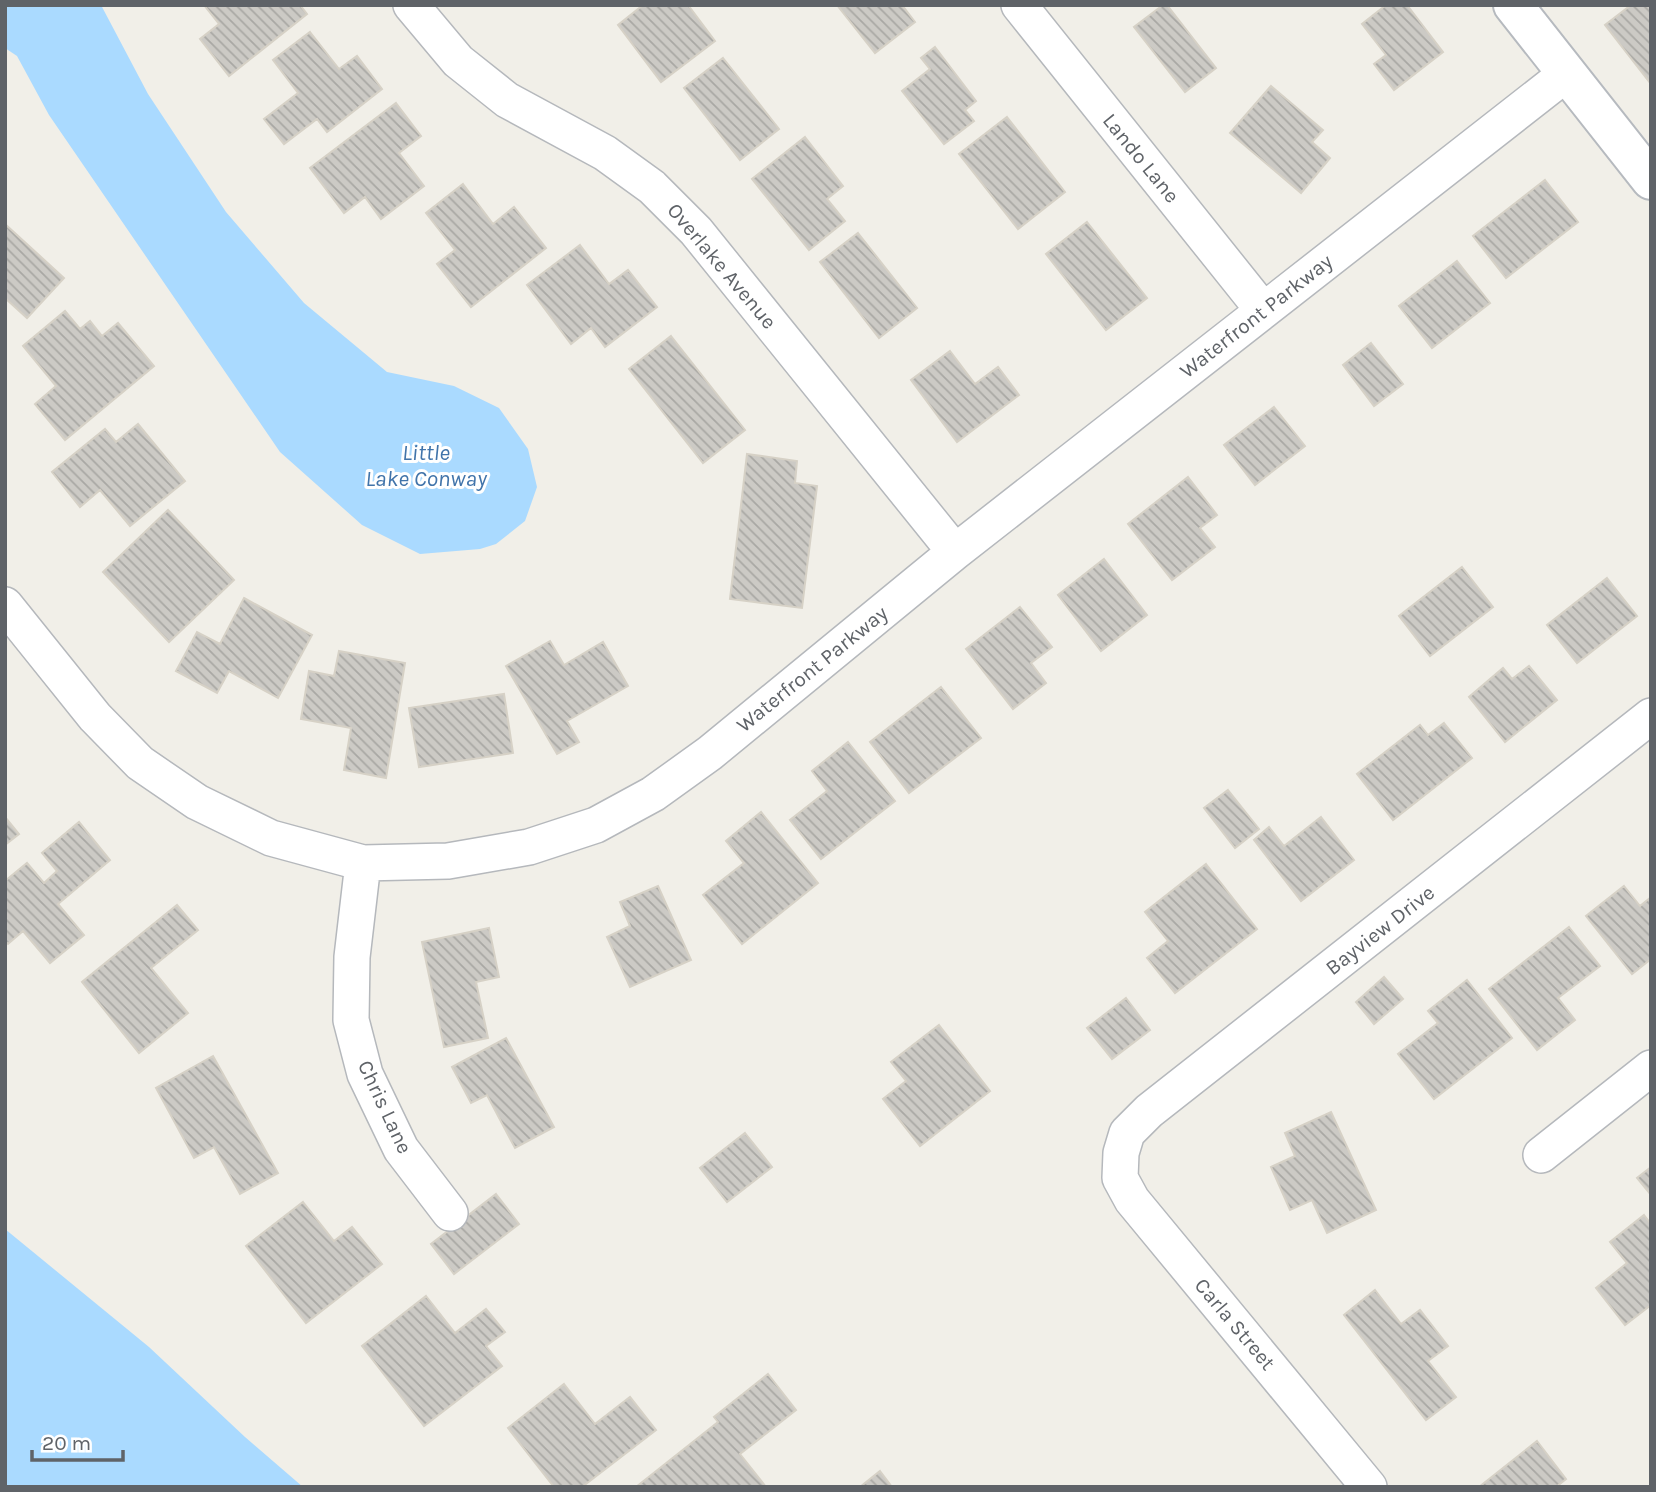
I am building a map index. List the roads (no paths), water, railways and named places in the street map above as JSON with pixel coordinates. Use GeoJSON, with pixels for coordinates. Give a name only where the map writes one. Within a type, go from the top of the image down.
{"type":"FeatureCollection","features":[{"type":"Feature","properties":{"kind":"street","name":"Overlake Avenue"},"geometry":{"type":"LineString","coordinates":[[411,5],[458,61],[507,100],[605,153],[652,187],[687,222],[955,552]]}},
{"type":"Feature","properties":{"kind":"street","name":"Lando Lane"},"geometry":{"type":"LineString","coordinates":[[1019,5],[1264,310]]}},
{"type":"Feature","properties":{"kind":"street"},"geometry":{"type":"LineString","coordinates":[[1513,5],[1651,180]]}},
{"type":"Feature","properties":{"kind":"street","name":"Waterfront Parkway"},"geometry":{"type":"LineString","coordinates":[[5,606],[95,717],[140,763],[197,802],[271,838],[363,863],[448,861],[529,847],[596,825],[653,794],[710,753],[955,552],[1566,74]]}},
{"type":"Feature","properties":{"kind":"street","name":"Bayview Drive"},"geometry":{"type":"LineString","coordinates":[[1121,1153],[1127,1133],[1149,1111],[1651,716]]}},
{"type":"Feature","properties":{"kind":"street","name":"Chris Lane"},"geometry":{"type":"LineString","coordinates":[[363,863],[352,957],[351,1020],[365,1074],[401,1149],[450,1213]]}},
{"type":"Feature","properties":{"kind":"street"},"geometry":{"type":"LineString","coordinates":[[1541,1155],[1651,1068]]}},
{"type":"Feature","properties":{"kind":"street","name":"Carla Street"},"geometry":{"type":"LineString","coordinates":[[1121,1153],[1120,1178],[1132,1200],[1369,1487]]}},
{"type":"Feature","properties":{"kind":"water","name":"Little Lake Conway"},"geometry":{"type":"Polygon","coordinates":[[[5,5],[101,5],[148,94],[226,212],[304,303],[387,372],[454,386],[499,408],[528,449],[537,487],[525,521],[496,544],[480,549],[420,554],[362,525],[280,452],[49,115],[17,56],[5,48],[5,5]]]}},
{"type":"Feature","properties":{"kind":"water"},"geometry":{"type":"Polygon","coordinates":[[[5,1229],[149,1347],[303,1487],[5,1487],[5,1229]]]}}]}
